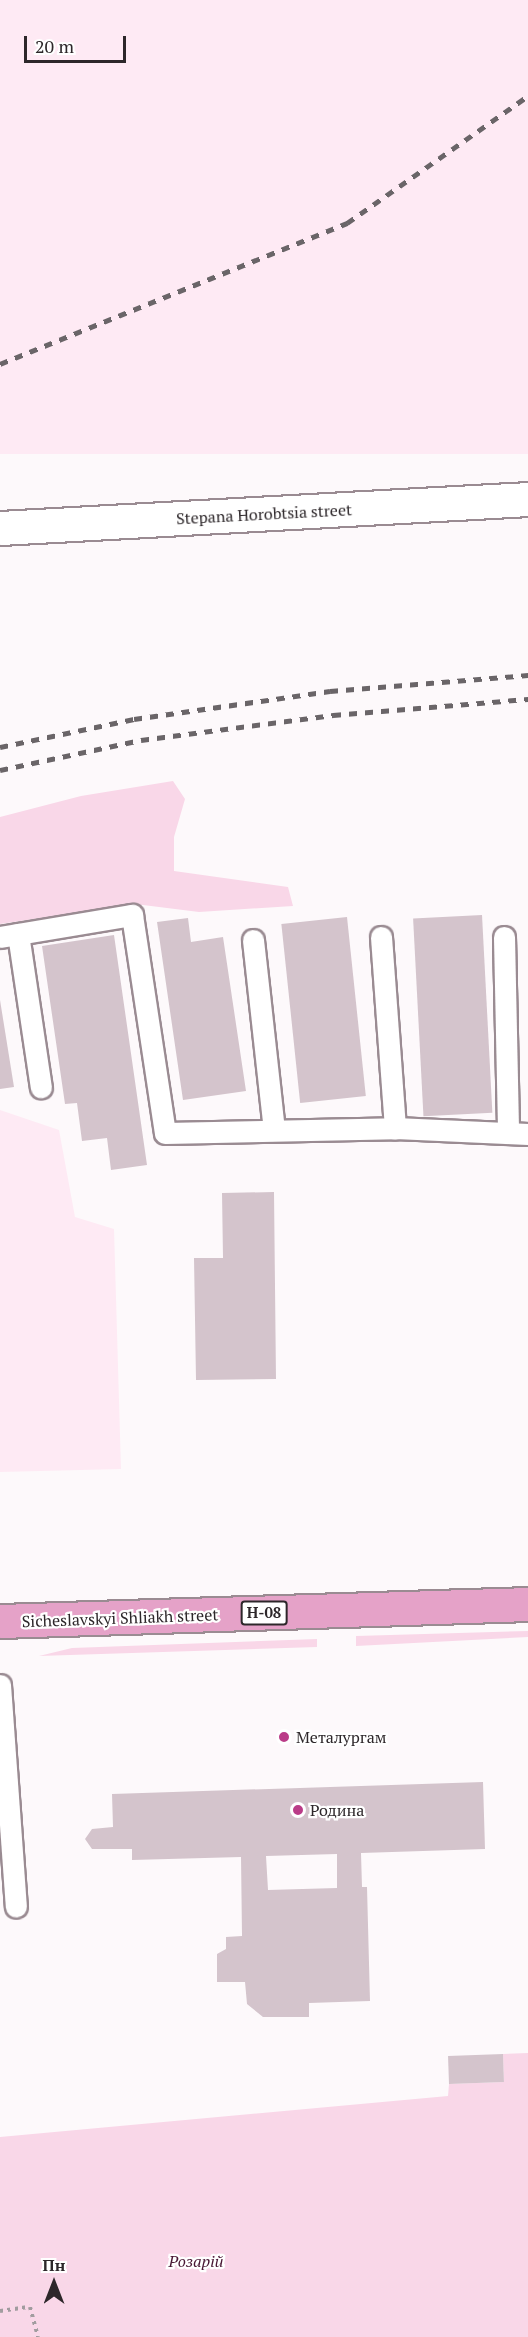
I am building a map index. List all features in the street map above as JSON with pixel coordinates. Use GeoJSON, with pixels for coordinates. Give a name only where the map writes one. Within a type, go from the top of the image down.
{"type":"FeatureCollection","features":[{"type":"Feature","properties":{"kind":"main road","name":"Sicheslavskyi Shliakh street"},"geometry":{"type":"LineString","coordinates":[[0,1621],[528,1604]]}},
{"type":"Feature","properties":{"kind":"street","name":"Stepana Horobtsia street"},"geometry":{"type":"LineString","coordinates":[[0,528],[528,500]]}},
{"type":"Feature","properties":{"kind":"lane"},"geometry":{"type":"LineString","coordinates":[[40,1087],[9,936],[132,915],[165,1133],[395,1128],[518,1133],[504,937]]}},
{"type":"Feature","properties":{"kind":"lane"},"geometry":{"type":"LineString","coordinates":[[381,937],[395,1128]]}},
{"type":"Feature","properties":{"kind":"lane"},"geometry":{"type":"LineString","coordinates":[[253,940],[274,1130]]}},
{"type":"Feature","properties":{"kind":"lane"},"geometry":{"type":"LineString","coordinates":[[0,1684],[16,1906]]}},
{"type":"Feature","properties":{"kind":"path"},"geometry":{"type":"LineString","coordinates":[[0,2312],[30,2307],[39,2337]]}},
{"type":"Feature","properties":{"kind":"shaded area"},"geometry":{"type":"Polygon","coordinates":[[[0,0],[528,0],[528,454],[0,454],[0,0]]]}},
{"type":"Feature","properties":{"kind":"shaded area"},"geometry":{"type":"Polygon","coordinates":[[[0,1110],[59,1130],[75,1217],[114,1229],[121,1469],[0,1472],[0,1110]]]}},
{"type":"Feature","properties":{"kind":"green space"},"geometry":{"type":"Polygon","coordinates":[[[173,781],[185,799],[174,837],[174,871],[288,887],[293,906],[199,912],[135,904],[0,924],[0,817],[81,796],[173,781]]]}},
{"type":"Feature","properties":{"kind":"green space"},"geometry":{"type":"Polygon","coordinates":[[[528,1631],[528,1637],[356,1646],[356,1636],[528,1631]]]}},
{"type":"Feature","properties":{"kind":"green space"},"geometry":{"type":"Polygon","coordinates":[[[317,1639],[317,1647],[39,1656],[72,1648],[317,1639]]]}},
{"type":"Feature","properties":{"kind":"green space","name":"Розарій"},"geometry":{"type":"Polygon","coordinates":[[[528,2053],[528,2337],[0,2337],[0,2137],[448,2096],[449,2084],[504,2082],[503,2054],[528,2053]]]}},
{"type":"Feature","properties":{"kind":"building"},"geometry":{"type":"Polygon","coordinates":[[[482,915],[492,1113],[423,1116],[413,919],[482,915]]]}},
{"type":"Feature","properties":{"kind":"building"},"geometry":{"type":"Polygon","coordinates":[[[347,917],[366,1096],[300,1103],[281,924],[347,917]]]}},
{"type":"Feature","properties":{"kind":"building"},"geometry":{"type":"Polygon","coordinates":[[[188,918],[191,942],[223,937],[246,1091],[183,1100],[157,922],[188,918]]]}},
{"type":"Feature","properties":{"kind":"building"},"geometry":{"type":"Polygon","coordinates":[[[114,935],[147,1165],[111,1170],[107,1138],[82,1141],[77,1103],[65,1104],[42,946],[114,935]]]}},
{"type":"Feature","properties":{"kind":"building"},"geometry":{"type":"Polygon","coordinates":[[[0,1000],[14,1087],[0,1089],[0,1000]]]}},
{"type":"Feature","properties":{"kind":"building"},"geometry":{"type":"Polygon","coordinates":[[[274,1192],[276,1379],[196,1380],[194,1258],[223,1258],[222,1193],[274,1192]]]}},
{"type":"Feature","properties":{"kind":"building"},"geometry":{"type":"Polygon","coordinates":[[[483,1782],[485,1849],[361,1853],[362,1887],[367,1887],[370,2001],[309,2003],[309,2017],[263,2017],[247,2004],[245,1982],[217,1982],[217,1954],[226,1949],[226,1937],[242,1936],[241,1857],[132,1860],[132,1849],[92,1849],[85,1839],[92,1829],[113,1827],[112,1794],[483,1782]],[[337,1854],[266,1856],[268,1890],[337,1888],[337,1854]]]}},
{"type":"Feature","properties":{"kind":"building"},"geometry":{"type":"Polygon","coordinates":[[[503,2054],[504,2082],[449,2084],[448,2056],[503,2054]]]}},
{"type":"Feature","properties":{"kind":"railway"},"geometry":{"type":"LineString","coordinates":[[0,364],[347,223],[528,96]]}},
{"type":"Feature","properties":{"kind":"railway"},"geometry":{"type":"LineString","coordinates":[[0,747],[134,719],[330,691],[528,675]]}},
{"type":"Feature","properties":{"kind":"railway"},"geometry":{"type":"LineString","coordinates":[[0,770],[141,740],[333,715],[528,699]]}},
{"type":"Feature","properties":{"kind":"place","name":"Металургам"},"geometry":{"type":"Point","coordinates":[284,1737]}},
{"type":"Feature","properties":{"kind":"place","name":"Родина"},"geometry":{"type":"Point","coordinates":[298,1810]}}]}
